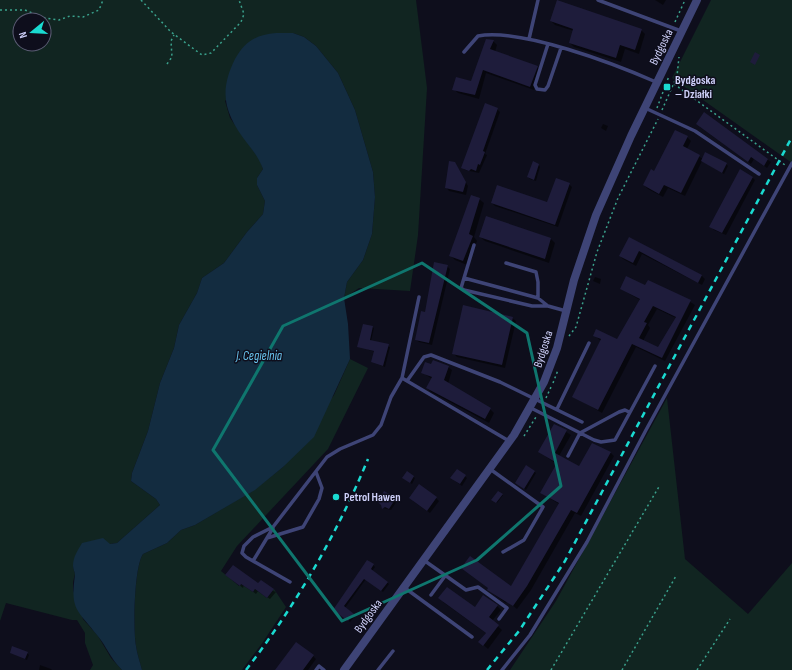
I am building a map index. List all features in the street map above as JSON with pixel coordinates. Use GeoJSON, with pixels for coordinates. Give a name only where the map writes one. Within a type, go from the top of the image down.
{"type":"FeatureCollection","features":[{"type":"Feature","properties":{"kind":"street","name":"Bydgoska"},"geometry":{"type":"LineString","coordinates":[[344,670],[490,469],[535,410],[536,399],[557,348],[596,215],[645,108],[698,0]]}},
{"type":"Feature","properties":{"kind":"lane"},"geometry":{"type":"LineString","coordinates":[[528,38],[538,0]]}},
{"type":"Feature","properties":{"kind":"lane"},"geometry":{"type":"LineString","coordinates":[[598,0],[682,32]]}},
{"type":"Feature","properties":{"kind":"lane"},"geometry":{"type":"LineString","coordinates":[[464,52],[478,36],[487,34],[528,38],[633,72],[657,83]]}},
{"type":"Feature","properties":{"kind":"lane"},"geometry":{"type":"LineString","coordinates":[[548,44],[535,86],[537,90],[545,90],[548,86],[561,48]]}},
{"type":"Feature","properties":{"kind":"lane"},"geometry":{"type":"LineString","coordinates":[[645,108],[659,116],[694,131],[759,174]]}},
{"type":"Feature","properties":{"kind":"lane"},"geometry":{"type":"LineString","coordinates":[[502,670],[530,635],[587,542],[792,162]]}},
{"type":"Feature","properties":{"kind":"lane"},"geometry":{"type":"LineString","coordinates":[[474,245],[461,288],[464,290],[532,306],[548,306],[567,311]]}},
{"type":"Feature","properties":{"kind":"lane"},"geometry":{"type":"LineString","coordinates":[[506,263],[536,272],[538,282],[538,298]]}},
{"type":"Feature","properties":{"kind":"lane"},"geometry":{"type":"LineString","coordinates":[[464,278],[538,298],[548,306]]}},
{"type":"Feature","properties":{"kind":"lane"},"geometry":{"type":"LineString","coordinates":[[253,562],[274,527],[327,457],[340,449],[373,435],[381,424],[391,397],[402,378],[419,297]]}},
{"type":"Feature","properties":{"kind":"lane"},"geometry":{"type":"LineString","coordinates":[[557,409],[589,343]]}},
{"type":"Feature","properties":{"kind":"lane"},"geometry":{"type":"LineString","coordinates":[[407,381],[424,357],[432,354],[536,399],[582,422]]}},
{"type":"Feature","properties":{"kind":"lane"},"geometry":{"type":"LineString","coordinates":[[535,410],[594,440],[609,442],[614,440],[655,366]]}},
{"type":"Feature","properties":{"kind":"lane"},"geometry":{"type":"LineString","coordinates":[[402,378],[510,442]]}},
{"type":"Feature","properties":{"kind":"lane"},"geometry":{"type":"LineString","coordinates":[[568,456],[580,433],[619,412],[625,410],[629,412]]}},
{"type":"Feature","properties":{"kind":"lane"},"geometry":{"type":"LineString","coordinates":[[490,469],[543,507],[524,540],[503,552]]}},
{"type":"Feature","properties":{"kind":"lane"},"geometry":{"type":"LineString","coordinates":[[267,538],[303,527],[319,499],[322,488],[316,472]]}},
{"type":"Feature","properties":{"kind":"lane"},"geometry":{"type":"LineString","coordinates":[[274,527],[253,537],[244,546],[242,552],[253,562],[290,582]]}},
{"type":"Feature","properties":{"kind":"lane"},"geometry":{"type":"LineString","coordinates":[[424,560],[466,590],[478,587],[507,608],[499,619]]}},
{"type":"Feature","properties":{"kind":"lane"},"geometry":{"type":"LineString","coordinates":[[431,595],[446,576]]}},
{"type":"Feature","properties":{"kind":"lane"},"geometry":{"type":"LineString","coordinates":[[404,587],[472,637]]}},
{"type":"Feature","properties":{"kind":"lane"},"geometry":{"type":"LineString","coordinates":[[378,670],[393,651]]}},
{"type":"Feature","properties":{"kind":"lane"},"geometry":{"type":"LineString","coordinates":[[316,670],[319,666],[324,670]]}},
{"type":"Feature","properties":{"kind":"path"},"geometry":{"type":"LineString","coordinates":[[0,10],[25,10],[45,18],[59,20],[70,16],[83,17],[99,10],[103,0]]}},
{"type":"Feature","properties":{"kind":"path"},"geometry":{"type":"LineString","coordinates":[[141,0],[174,35],[202,54],[212,53],[241,22],[244,14],[239,0]]}},
{"type":"Feature","properties":{"kind":"path"},"geometry":{"type":"LineString","coordinates":[[672,27],[685,0]]}},
{"type":"Feature","properties":{"kind":"path"},"geometry":{"type":"LineString","coordinates":[[167,64],[172,58],[171,41],[174,35]]}},
{"type":"Feature","properties":{"kind":"path"},"geometry":{"type":"LineString","coordinates":[[567,338],[576,326],[597,252],[618,198],[674,84],[677,76],[679,55]]}},
{"type":"Feature","properties":{"kind":"path"},"geometry":{"type":"LineString","coordinates":[[674,84],[789,167]]}},
{"type":"Feature","properties":{"kind":"path"},"geometry":{"type":"LineString","coordinates":[[544,403],[560,364]]}},
{"type":"Feature","properties":{"kind":"path"},"geometry":{"type":"LineString","coordinates":[[521,439],[535,410]]}},
{"type":"Feature","properties":{"kind":"path"},"geometry":{"type":"LineString","coordinates":[[551,670],[660,484]]}},
{"type":"Feature","properties":{"kind":"path"},"geometry":{"type":"LineString","coordinates":[[622,670],[676,576]]}},
{"type":"Feature","properties":{"kind":"path"},"geometry":{"type":"LineString","coordinates":[[697,670],[730,619]]}},
{"type":"Feature","properties":{"kind":"highlighted area"},"geometry":{"type":"Polygon","coordinates":[[[422,263],[527,333],[561,486],[477,560],[342,621],[213,450],[283,326],[422,263]]]}},
{"type":"Feature","properties":{"kind":"green space"},"geometry":{"type":"Polygon","coordinates":[[[0,0],[416,0],[427,88],[418,235],[410,291],[359,288],[344,298],[347,282],[363,260],[372,234],[375,197],[373,172],[355,110],[338,73],[316,46],[304,37],[293,33],[225,101],[230,118],[260,160],[263,169],[257,178],[257,185],[265,201],[263,214],[247,232],[224,263],[202,278],[197,293],[179,325],[174,348],[160,383],[148,431],[132,473],[131,481],[156,499],[160,505],[117,543],[110,544],[73,566],[75,574],[73,590],[83,619],[98,636],[111,658],[122,670],[90,670],[93,665],[85,643],[85,633],[77,620],[6,603],[0,621],[0,0]]]}},
{"type":"Feature","properties":{"kind":"green space"},"geometry":{"type":"Polygon","coordinates":[[[711,0],[792,0],[792,163],[672,78],[711,0]]]}},
{"type":"Feature","properties":{"kind":"green space"},"geometry":{"type":"Polygon","coordinates":[[[350,359],[368,368],[328,449],[237,546],[221,571],[239,586],[241,584],[253,592],[255,589],[267,598],[274,589],[286,607],[263,642],[242,670],[142,670],[135,638],[135,613],[136,584],[140,561],[143,554],[167,543],[181,530],[195,525],[254,490],[283,467],[334,395],[350,359]]]}},
{"type":"Feature","properties":{"kind":"green space"},"geometry":{"type":"Polygon","coordinates":[[[667,398],[685,559],[748,614],[792,563],[792,670],[510,670],[556,601],[667,398]]]}},
{"type":"Feature","properties":{"kind":"water","name":"J. Cegielnia"},"geometry":{"type":"Polygon","coordinates":[[[276,33],[293,33],[304,37],[316,46],[338,73],[355,110],[373,172],[375,197],[372,234],[363,260],[347,282],[344,298],[348,324],[350,359],[314,437],[283,467],[255,490],[195,525],[181,530],[167,543],[143,554],[140,561],[136,584],[135,613],[135,638],[142,670],[122,670],[80,614],[74,603],[74,560],[82,543],[103,538],[110,544],[117,543],[160,505],[156,499],[131,481],[132,473],[148,431],[160,383],[174,348],[179,325],[197,293],[202,278],[224,263],[247,232],[263,214],[265,201],[257,185],[257,178],[263,169],[256,155],[239,132],[229,113],[226,103],[227,82],[235,59],[247,43],[257,37],[276,33]]]}},
{"type":"Feature","properties":{"kind":"building"},"geometry":{"type":"Polygon","coordinates":[[[557,0],[642,29],[635,50],[620,45],[616,58],[569,43],[573,29],[550,21],[557,0]]]}},
{"type":"Feature","properties":{"kind":"building"},"geometry":{"type":"Polygon","coordinates":[[[486,39],[494,40],[490,49],[538,66],[530,87],[483,70],[475,95],[452,90],[456,77],[471,81],[486,39]]]}},
{"type":"Feature","properties":{"kind":"building"},"geometry":{"type":"Polygon","coordinates":[[[755,52],[760,55],[755,65],[750,62],[755,52]]]}},
{"type":"Feature","properties":{"kind":"building"},"geometry":{"type":"Polygon","coordinates":[[[485,103],[498,108],[483,151],[485,152],[480,165],[478,164],[476,171],[471,169],[469,171],[461,168],[485,103]]]}},
{"type":"Feature","properties":{"kind":"building"},"geometry":{"type":"Polygon","coordinates":[[[704,112],[768,159],[764,166],[751,157],[748,162],[696,124],[704,112]]]}},
{"type":"Feature","properties":{"kind":"building"},"geometry":{"type":"Polygon","coordinates":[[[675,130],[688,136],[683,146],[700,155],[681,193],[664,185],[659,194],[643,185],[651,169],[654,171],[675,130]]]}},
{"type":"Feature","properties":{"kind":"building"},"geometry":{"type":"Polygon","coordinates":[[[705,152],[727,163],[722,173],[701,161],[705,152]]]}},
{"type":"Feature","properties":{"kind":"building"},"geometry":{"type":"Polygon","coordinates":[[[449,161],[455,162],[466,182],[463,192],[445,188],[449,161]]]}},
{"type":"Feature","properties":{"kind":"building"},"geometry":{"type":"Polygon","coordinates":[[[533,161],[539,164],[534,180],[527,177],[533,161]]]}},
{"type":"Feature","properties":{"kind":"building"},"geometry":{"type":"Polygon","coordinates":[[[740,169],[753,177],[722,233],[709,227],[740,169]]]}},
{"type":"Feature","properties":{"kind":"building"},"geometry":{"type":"Polygon","coordinates":[[[556,178],[570,183],[555,225],[491,203],[497,185],[547,202],[556,178]]]}},
{"type":"Feature","properties":{"kind":"building"},"geometry":{"type":"Polygon","coordinates":[[[471,195],[480,198],[469,234],[473,236],[463,261],[449,256],[471,195]]]}},
{"type":"Feature","properties":{"kind":"building"},"geometry":{"type":"Polygon","coordinates":[[[486,216],[551,238],[545,259],[479,237],[486,216]]]}},
{"type":"Feature","properties":{"kind":"building"},"geometry":{"type":"Polygon","coordinates":[[[629,237],[702,275],[698,283],[639,251],[633,263],[619,256],[629,237]]]}},
{"type":"Feature","properties":{"kind":"building"},"geometry":{"type":"Polygon","coordinates":[[[434,262],[448,265],[429,343],[415,340],[421,311],[425,312],[434,262]]]}},
{"type":"Feature","properties":{"kind":"building"},"geometry":{"type":"Polygon","coordinates":[[[626,276],[645,285],[648,280],[691,300],[662,358],[632,344],[598,410],[572,397],[601,339],[593,336],[596,329],[617,339],[640,299],[620,289],[626,276]],[[653,306],[644,322],[647,323],[639,338],[658,347],[676,317],[653,306]]]}},
{"type":"Feature","properties":{"kind":"building"},"geometry":{"type":"Polygon","coordinates":[[[463,305],[513,317],[502,365],[452,354],[463,305]]]}},
{"type":"Feature","properties":{"kind":"building"},"geometry":{"type":"Polygon","coordinates":[[[363,324],[373,326],[370,340],[389,344],[383,366],[371,362],[374,351],[357,347],[363,324]]]}},
{"type":"Feature","properties":{"kind":"building"},"geometry":{"type":"Polygon","coordinates":[[[433,360],[449,366],[444,380],[491,408],[485,419],[426,388],[432,377],[421,373],[425,362],[431,364],[433,360]]]}},
{"type":"Feature","properties":{"kind":"building"},"geometry":{"type":"Polygon","coordinates":[[[554,424],[567,430],[555,453],[579,466],[592,443],[611,452],[577,513],[571,510],[527,586],[513,606],[487,590],[488,588],[461,568],[470,556],[511,586],[559,503],[540,493],[557,463],[538,452],[554,424]]]}},
{"type":"Feature","properties":{"kind":"building"},"geometry":{"type":"Polygon","coordinates":[[[526,465],[535,471],[524,489],[515,483],[526,465]]]}},
{"type":"Feature","properties":{"kind":"building"},"geometry":{"type":"Polygon","coordinates":[[[457,469],[466,475],[460,484],[450,478],[457,469]]]}},
{"type":"Feature","properties":{"kind":"building"},"geometry":{"type":"Polygon","coordinates":[[[407,471],[414,476],[410,483],[402,478],[407,471]]]}},
{"type":"Feature","properties":{"kind":"building"},"geometry":{"type":"Polygon","coordinates":[[[419,484],[437,497],[427,511],[409,498],[419,484]]]}},
{"type":"Feature","properties":{"kind":"building"},"geometry":{"type":"Polygon","coordinates":[[[384,491],[396,498],[389,509],[385,507],[382,509],[378,502],[384,491]]]}},
{"type":"Feature","properties":{"kind":"building"},"geometry":{"type":"Polygon","coordinates":[[[498,491],[503,494],[496,503],[491,500],[498,491]]]}},
{"type":"Feature","properties":{"kind":"building"},"geometry":{"type":"Polygon","coordinates":[[[367,560],[374,564],[371,569],[388,582],[381,591],[364,579],[344,606],[354,614],[348,621],[333,610],[367,560]]]}},
{"type":"Feature","properties":{"kind":"building"},"geometry":{"type":"Polygon","coordinates":[[[233,565],[258,583],[261,580],[274,589],[267,598],[255,589],[253,592],[241,584],[240,586],[225,575],[233,565]]]}},
{"type":"Feature","properties":{"kind":"building"},"geometry":{"type":"Polygon","coordinates":[[[447,587],[475,607],[483,595],[498,605],[489,617],[499,625],[483,646],[478,642],[486,633],[438,598],[447,587]]]}},
{"type":"Feature","properties":{"kind":"building"},"geometry":{"type":"Polygon","coordinates":[[[296,642],[314,655],[303,670],[275,670],[296,642]]]}},
{"type":"Feature","properties":{"kind":"building"},"geometry":{"type":"Polygon","coordinates":[[[12,646],[28,652],[25,659],[10,653],[12,646]]]}},
{"type":"Feature","properties":{"kind":"railway"},"geometry":{"type":"LineString","coordinates":[[487,670],[519,631],[565,561],[792,137]]}},
{"type":"Feature","properties":{"kind":"railway"},"geometry":{"type":"LineString","coordinates":[[246,670],[282,620],[314,568],[343,514],[368,459]]}},
{"type":"Feature","properties":{"kind":"place","name":"Bydgoska – Działki"},"geometry":{"type":"Point","coordinates":[667,87]}},
{"type":"Feature","properties":{"kind":"place","name":"Petrol Hawen"},"geometry":{"type":"Point","coordinates":[336,497]}}]}
